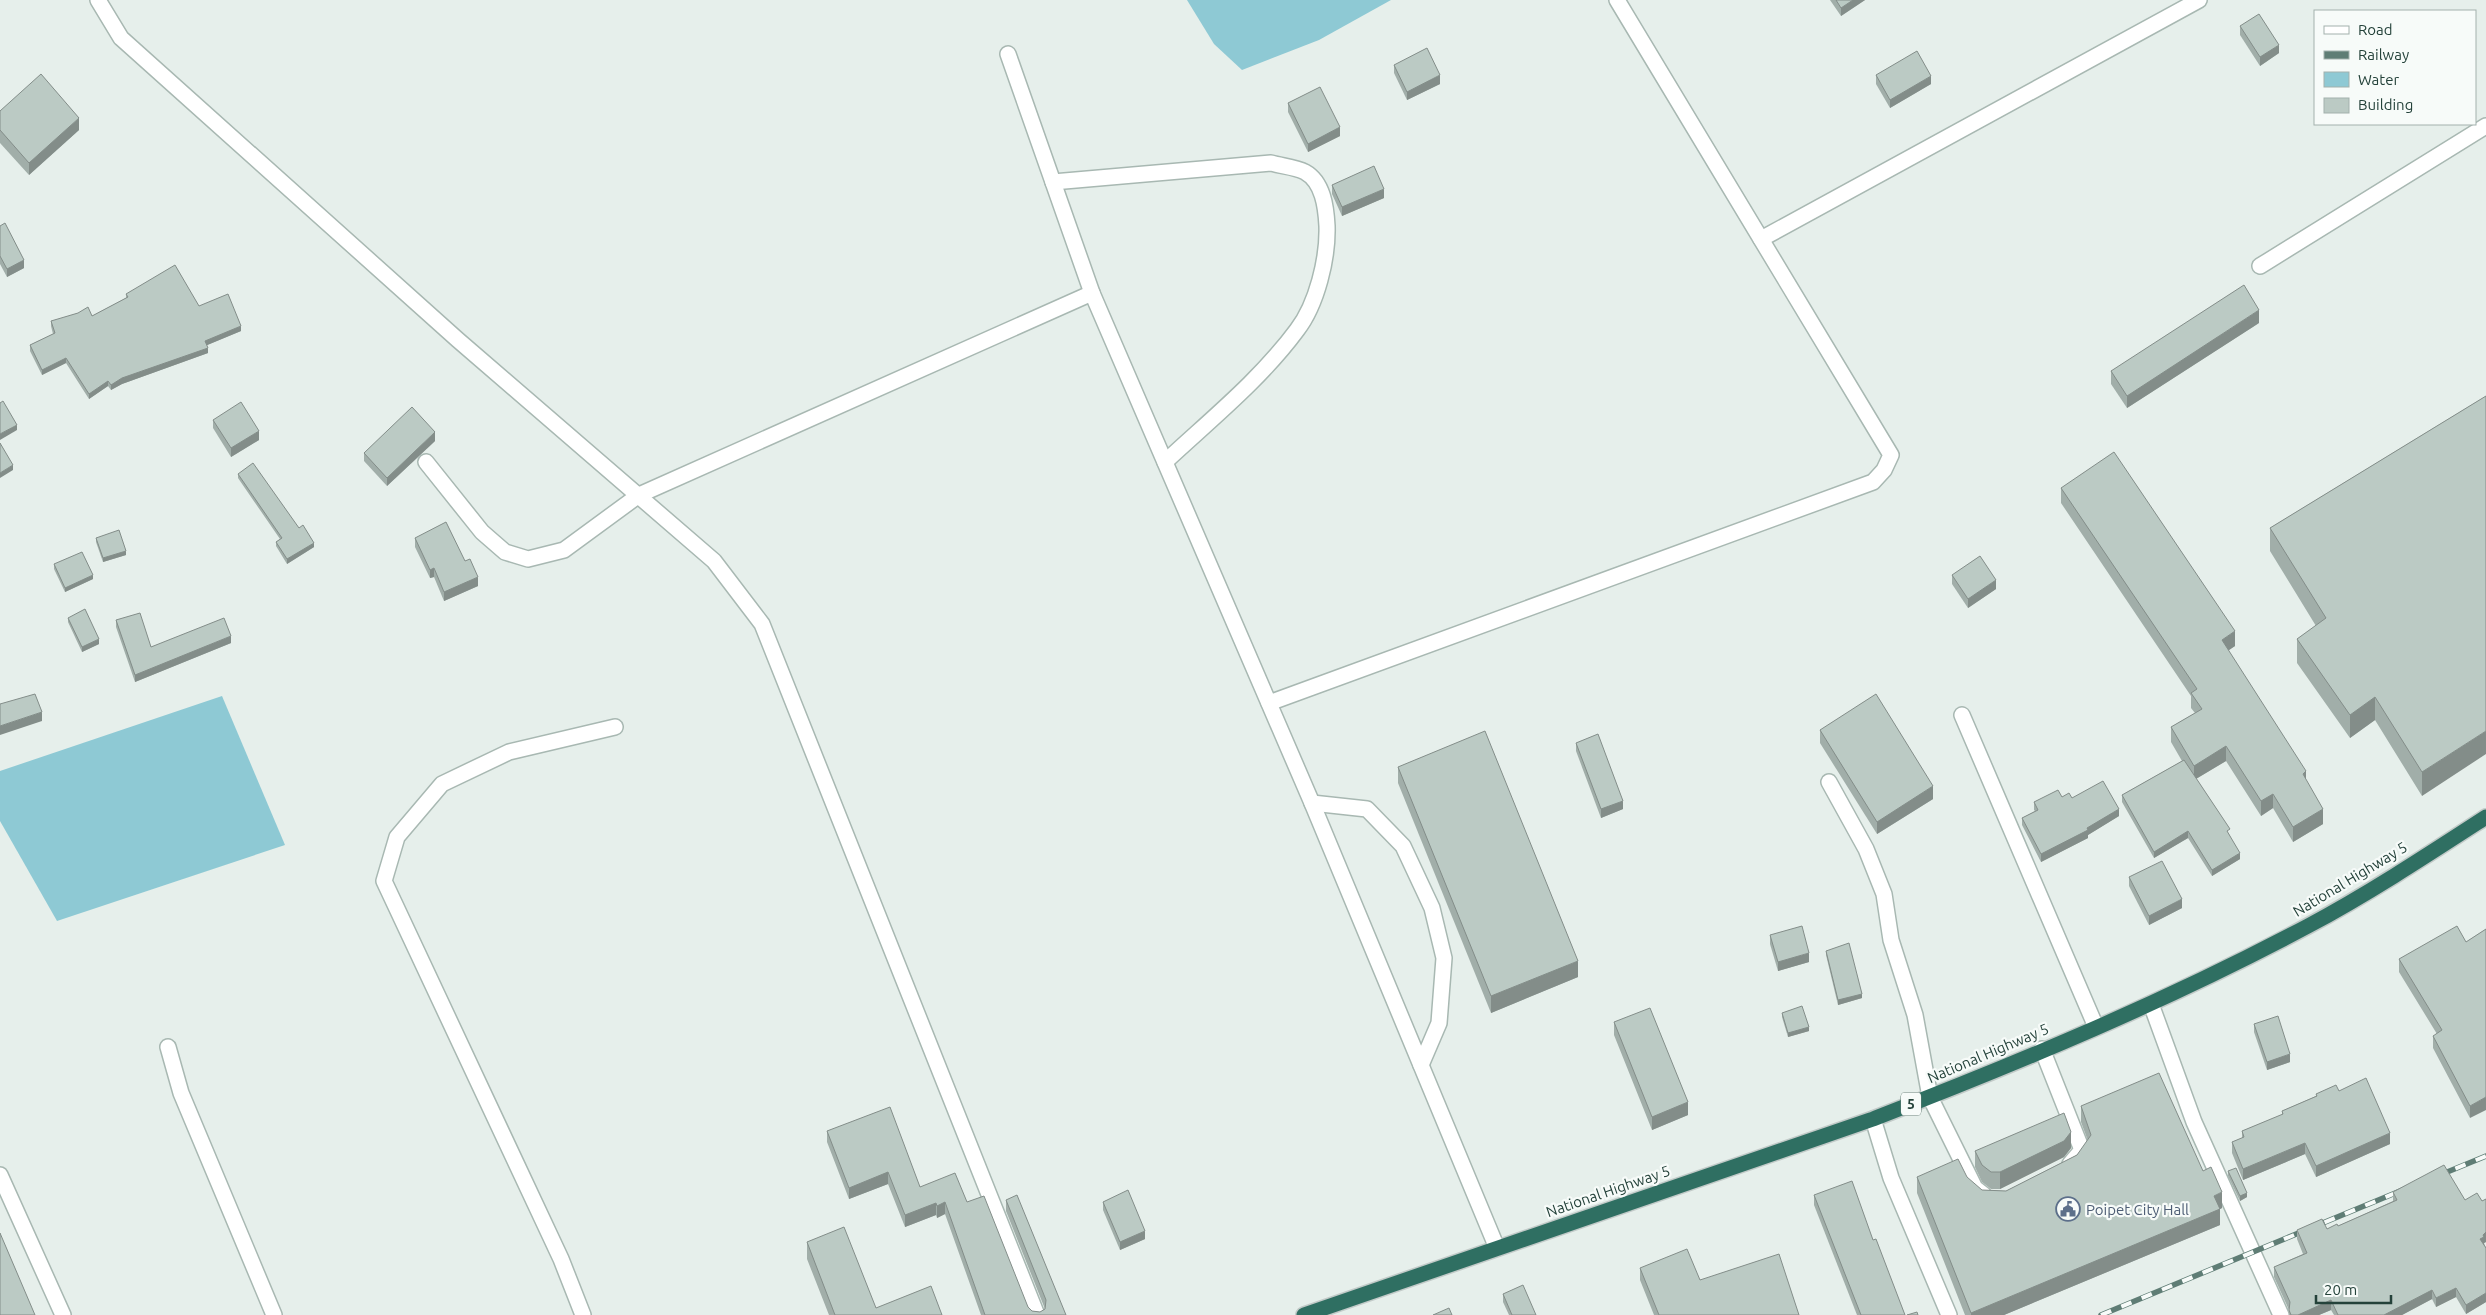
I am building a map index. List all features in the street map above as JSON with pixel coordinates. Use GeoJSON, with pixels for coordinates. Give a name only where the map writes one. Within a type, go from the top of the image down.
{"type":"FeatureCollection","features":[{"type":"Feature","properties":{"kind":"highway","name":"National Highway 5"},"geometry":{"type":"LineString","coordinates":[[1304,1315],[1873,1119],[2151,1004],[2310,925],[2486,817]]}},
{"type":"Feature","properties":{"kind":"street"},"geometry":{"type":"LineString","coordinates":[[98,0],[121,38],[458,340],[714,562],[762,624],[1037,1315]]}},
{"type":"Feature","properties":{"kind":"street"},"geometry":{"type":"LineString","coordinates":[[1269,703],[1873,482],[1884,470],[1891,454],[1617,0]]}},
{"type":"Feature","properties":{"kind":"street"},"geometry":{"type":"LineString","coordinates":[[1761,239],[2199,0]]}},
{"type":"Feature","properties":{"kind":"street"},"geometry":{"type":"LineString","coordinates":[[1008,54],[1092,293],[1312,803],[1497,1248]]}},
{"type":"Feature","properties":{"kind":"street"},"geometry":{"type":"LineString","coordinates":[[2260,266],[2486,126]]}},
{"type":"Feature","properties":{"kind":"street"},"geometry":{"type":"LineString","coordinates":[[1053,182],[1272,163],[1305,172],[1320,188],[1326,209],[1327,244],[1317,290],[1298,329],[1248,385],[1165,462]]}},
{"type":"Feature","properties":{"kind":"street"},"geometry":{"type":"LineString","coordinates":[[426,462],[482,532],[505,552],[528,559],[564,550],[640,496],[1092,293]]}},
{"type":"Feature","properties":{"kind":"street"},"geometry":{"type":"LineString","coordinates":[[1962,715],[2096,1027]]}},
{"type":"Feature","properties":{"kind":"street"},"geometry":{"type":"LineString","coordinates":[[583,1315],[561,1259],[384,881],[397,837],[442,784],[509,752],[615,727]]}},
{"type":"Feature","properties":{"kind":"street"},"geometry":{"type":"LineString","coordinates":[[1829,782],[1866,849],[1884,894],[1891,940],[1915,1015],[1930,1096],[1975,1188],[1988,1198],[2002,1198]]}},
{"type":"Feature","properties":{"kind":"street"},"geometry":{"type":"LineString","coordinates":[[1312,803],[1367,809],[1403,846],[1432,908],[1444,958],[1439,1023],[1421,1065]]}},
{"type":"Feature","properties":{"kind":"street"},"geometry":{"type":"LineString","coordinates":[[2151,1004],[2194,1122],[2281,1315]]}},
{"type":"Feature","properties":{"kind":"street"},"geometry":{"type":"LineString","coordinates":[[168,1047],[181,1093],[274,1315]]}},
{"type":"Feature","properties":{"kind":"street"},"geometry":{"type":"LineString","coordinates":[[2042,1049],[2082,1150],[2070,1165],[2053,1173]]}},
{"type":"Feature","properties":{"kind":"street"},"geometry":{"type":"LineString","coordinates":[[1873,1119],[1891,1178],[1949,1315]]}},
{"type":"Feature","properties":{"kind":"street"},"geometry":{"type":"LineString","coordinates":[[0,1175],[63,1315]]}},
{"type":"Feature","properties":{"kind":"water"},"geometry":{"type":"Polygon","coordinates":[[[1187,0],[1391,0],[1319,40],[1242,70],[1214,44],[1187,0]]]}},
{"type":"Feature","properties":{"kind":"water"},"geometry":{"type":"Polygon","coordinates":[[[222,696],[285,845],[57,921],[0,821],[0,771],[222,696]]]}},
{"type":"Feature","properties":{"kind":"building"},"geometry":{"type":"Polygon","coordinates":[[[1836,0],[1853,0],[1841,8],[1836,0]]]}},
{"type":"Feature","properties":{"kind":"building"},"geometry":{"type":"Polygon","coordinates":[[[2259,14],[2279,45],[2260,57],[2240,26],[2259,14]]]}},
{"type":"Feature","properties":{"kind":"building"},"geometry":{"type":"Polygon","coordinates":[[[1427,48],[1440,75],[1407,92],[1394,65],[1427,48]]]}},
{"type":"Feature","properties":{"kind":"building"},"geometry":{"type":"Polygon","coordinates":[[[1917,51],[1931,76],[1890,100],[1876,75],[1917,51]]]}},
{"type":"Feature","properties":{"kind":"building"},"geometry":{"type":"Polygon","coordinates":[[[41,74],[79,118],[29,163],[0,130],[0,111],[41,74]]]}},
{"type":"Feature","properties":{"kind":"building"},"geometry":{"type":"Polygon","coordinates":[[[1320,87],[1340,127],[1308,144],[1288,103],[1320,87]]]}},
{"type":"Feature","properties":{"kind":"building"},"geometry":{"type":"Polygon","coordinates":[[[1374,166],[1384,189],[1342,207],[1332,185],[1374,166]]]}},
{"type":"Feature","properties":{"kind":"building"},"geometry":{"type":"Polygon","coordinates":[[[5,223],[24,260],[7,269],[0,256],[0,226],[5,223]]]}},
{"type":"Feature","properties":{"kind":"building"},"geometry":{"type":"Polygon","coordinates":[[[175,265],[199,306],[228,294],[241,326],[205,341],[208,348],[122,378],[111,385],[108,381],[89,394],[66,358],[42,370],[30,345],[55,333],[51,321],[78,313],[88,307],[92,316],[128,297],[126,294],[175,265]]]}},
{"type":"Feature","properties":{"kind":"building"},"geometry":{"type":"Polygon","coordinates":[[[2244,285],[2259,310],[2127,396],[2111,371],[2244,285]]]}},
{"type":"Feature","properties":{"kind":"building"},"geometry":{"type":"Polygon","coordinates":[[[2486,396],[2486,731],[2422,772],[2375,697],[2350,715],[2297,639],[2326,618],[2270,528],[2486,396]]]}},
{"type":"Feature","properties":{"kind":"building"},"geometry":{"type":"Polygon","coordinates":[[[3,401],[17,425],[0,434],[0,403],[3,401]]]}},
{"type":"Feature","properties":{"kind":"building"},"geometry":{"type":"Polygon","coordinates":[[[241,402],[259,431],[231,448],[213,420],[241,402]]]}},
{"type":"Feature","properties":{"kind":"building"},"geometry":{"type":"Polygon","coordinates":[[[412,407],[435,432],[387,478],[364,453],[412,407]]]}},
{"type":"Feature","properties":{"kind":"building"},"geometry":{"type":"Polygon","coordinates":[[[0,443],[13,465],[0,473],[0,443]]]}},
{"type":"Feature","properties":{"kind":"building"},"geometry":{"type":"Polygon","coordinates":[[[2114,452],[2235,631],[2222,640],[2306,771],[2303,774],[2323,809],[2293,827],[2273,794],[2261,801],[2226,746],[2194,766],[2171,727],[2202,709],[2191,693],[2197,689],[2061,488],[2114,452]]]}},
{"type":"Feature","properties":{"kind":"building"},"geometry":{"type":"Polygon","coordinates":[[[253,463],[299,528],[303,525],[314,543],[287,559],[276,542],[282,538],[238,474],[253,463]]]}},
{"type":"Feature","properties":{"kind":"building"},"geometry":{"type":"Polygon","coordinates":[[[446,522],[465,561],[470,559],[478,577],[444,592],[434,568],[430,570],[415,538],[446,522]]]}},
{"type":"Feature","properties":{"kind":"building"},"geometry":{"type":"Polygon","coordinates":[[[119,530],[126,551],[103,558],[96,538],[119,530]]]}},
{"type":"Feature","properties":{"kind":"building"},"geometry":{"type":"Polygon","coordinates":[[[82,552],[93,575],[65,588],[54,564],[82,552]]]}},
{"type":"Feature","properties":{"kind":"building"},"geometry":{"type":"Polygon","coordinates":[[[1980,556],[1996,580],[1968,599],[1952,575],[1980,556]]]}},
{"type":"Feature","properties":{"kind":"building"},"geometry":{"type":"Polygon","coordinates":[[[85,609],[99,639],[82,647],[68,618],[85,609]]]}},
{"type":"Feature","properties":{"kind":"building"},"geometry":{"type":"Polygon","coordinates":[[[140,613],[151,647],[224,618],[231,636],[135,675],[116,620],[140,613]]]}},
{"type":"Feature","properties":{"kind":"building"},"geometry":{"type":"Polygon","coordinates":[[[35,694],[42,712],[0,726],[0,704],[35,694]]]}},
{"type":"Feature","properties":{"kind":"building"},"geometry":{"type":"Polygon","coordinates":[[[1876,694],[1933,786],[1877,822],[1820,730],[1876,694]]]}},
{"type":"Feature","properties":{"kind":"building"},"geometry":{"type":"Polygon","coordinates":[[[1485,731],[1578,961],[1491,996],[1398,767],[1485,731]]]}},
{"type":"Feature","properties":{"kind":"building"},"geometry":{"type":"Polygon","coordinates":[[[1598,734],[1623,801],[1601,809],[1576,743],[1598,734]]]}},
{"type":"Feature","properties":{"kind":"building"},"geometry":{"type":"Polygon","coordinates":[[[2184,760],[2230,829],[2227,831],[2240,853],[2212,870],[2188,831],[2154,852],[2122,795],[2184,760]]]}},
{"type":"Feature","properties":{"kind":"building"},"geometry":{"type":"Polygon","coordinates":[[[2103,781],[2119,809],[2087,828],[2088,830],[2041,854],[2022,818],[2038,810],[2034,802],[2058,790],[2062,797],[2069,793],[2072,798],[2103,781]]]}},
{"type":"Feature","properties":{"kind":"building"},"geometry":{"type":"Polygon","coordinates":[[[2162,861],[2182,899],[2149,916],[2129,877],[2162,861]]]}},
{"type":"Feature","properties":{"kind":"building"},"geometry":{"type":"Polygon","coordinates":[[[1802,926],[1809,953],[1778,962],[1770,935],[1802,926]]]}},
{"type":"Feature","properties":{"kind":"building"},"geometry":{"type":"Polygon","coordinates":[[[2457,926],[2466,942],[2486,929],[2486,1097],[2470,1106],[2433,1036],[2442,1030],[2399,959],[2457,926]]]}},
{"type":"Feature","properties":{"kind":"building"},"geometry":{"type":"Polygon","coordinates":[[[1849,943],[1862,994],[1838,1000],[1826,951],[1849,943]]]}},
{"type":"Feature","properties":{"kind":"building"},"geometry":{"type":"Polygon","coordinates":[[[1802,1006],[1809,1027],[1788,1033],[1782,1013],[1802,1006]]]}},
{"type":"Feature","properties":{"kind":"building"},"geometry":{"type":"Polygon","coordinates":[[[1650,1008],[1688,1102],[1652,1117],[1614,1022],[1650,1008]]]}},
{"type":"Feature","properties":{"kind":"building"},"geometry":{"type":"Polygon","coordinates":[[[2278,1016],[2290,1054],[2267,1062],[2254,1024],[2278,1016]]]}},
{"type":"Feature","properties":{"kind":"building","name":"Poipet City Hall"},"geometry":{"type":"Polygon","coordinates":[[[2159,1073],[2203,1171],[2211,1167],[2222,1192],[2214,1196],[2220,1209],[1971,1313],[1917,1177],[1958,1159],[1967,1177],[1982,1190],[2006,1191],[2077,1155],[2091,1135],[2081,1106],[2159,1073]]]}},
{"type":"Feature","properties":{"kind":"building"},"geometry":{"type":"Polygon","coordinates":[[[2366,1078],[2390,1133],[2316,1166],[2305,1143],[2243,1169],[2232,1142],[2244,1137],[2242,1131],[2283,1114],[2282,1111],[2317,1096],[2316,1094],[2336,1085],[2339,1091],[2366,1078]]]}},
{"type":"Feature","properties":{"kind":"building"},"geometry":{"type":"Polygon","coordinates":[[[890,1107],[920,1187],[955,1173],[967,1202],[984,1196],[1028,1307],[1032,1311],[1040,1312],[1045,1309],[1046,1300],[1006,1200],[1017,1195],[1066,1315],[985,1315],[945,1202],[937,1206],[936,1203],[905,1215],[888,1172],[849,1188],[827,1131],[890,1107]]]}},
{"type":"Feature","properties":{"kind":"building"},"geometry":{"type":"Polygon","coordinates":[[[2064,1113],[2071,1132],[2064,1141],[2000,1172],[1991,1172],[1982,1165],[1975,1151],[2064,1113]]]}},
{"type":"Feature","properties":{"kind":"building"},"geometry":{"type":"Polygon","coordinates":[[[2444,1165],[2465,1200],[2477,1193],[2482,1201],[2486,1199],[2486,1232],[2483,1235],[2484,1237],[2480,1239],[2486,1248],[2486,1293],[2466,1305],[2456,1288],[2436,1298],[2432,1290],[2384,1315],[2338,1315],[2331,1300],[2298,1315],[2291,1315],[2289,1310],[2290,1302],[2274,1267],[2307,1253],[2297,1230],[2322,1219],[2327,1229],[2337,1224],[2338,1226],[2397,1200],[2393,1192],[2444,1165]]]}},
{"type":"Feature","properties":{"kind":"building"},"geometry":{"type":"Polygon","coordinates":[[[2236,1168],[2247,1193],[2240,1196],[2228,1171],[2236,1168]]]}},
{"type":"Feature","properties":{"kind":"building"},"geometry":{"type":"Polygon","coordinates":[[[1852,1181],[1873,1240],[1876,1239],[1905,1315],[1861,1315],[1814,1195],[1852,1181]]]}},
{"type":"Feature","properties":{"kind":"building"},"geometry":{"type":"Polygon","coordinates":[[[1128,1190],[1145,1231],[1120,1242],[1103,1202],[1128,1190]]]}},
{"type":"Feature","properties":{"kind":"building"},"geometry":{"type":"Polygon","coordinates":[[[844,1227],[876,1308],[931,1286],[942,1315],[835,1315],[807,1242],[844,1227]]]}},
{"type":"Feature","properties":{"kind":"building"},"geometry":{"type":"Polygon","coordinates":[[[0,1233],[35,1315],[0,1315],[0,1233]]]}},
{"type":"Feature","properties":{"kind":"building"},"geometry":{"type":"Polygon","coordinates":[[[1687,1249],[1700,1280],[1779,1254],[1799,1315],[1659,1315],[1640,1268],[1687,1249]]]}},
{"type":"Feature","properties":{"kind":"building"},"geometry":{"type":"Polygon","coordinates":[[[1523,1285],[1536,1315],[1512,1315],[1503,1294],[1523,1285]]]}},
{"type":"Feature","properties":{"kind":"building"},"geometry":{"type":"Polygon","coordinates":[[[1449,1308],[1452,1315],[1433,1315],[1449,1308]]]}},
{"type":"Feature","properties":{"kind":"building"},"geometry":{"type":"Polygon","coordinates":[[[1917,1312],[1918,1315],[1907,1315],[1917,1312]]]}},
{"type":"Feature","properties":{"kind":"railway"},"geometry":{"type":"LineString","coordinates":[[2435,1177],[2486,1156]]}},
{"type":"Feature","properties":{"kind":"railway"},"geometry":{"type":"LineString","coordinates":[[2101,1315],[2405,1189]]}},
{"type":"Feature","properties":{"kind":"place","name":"Poipet City Hall"},"geometry":{"type":"Point","coordinates":[2068,1209]}}]}
